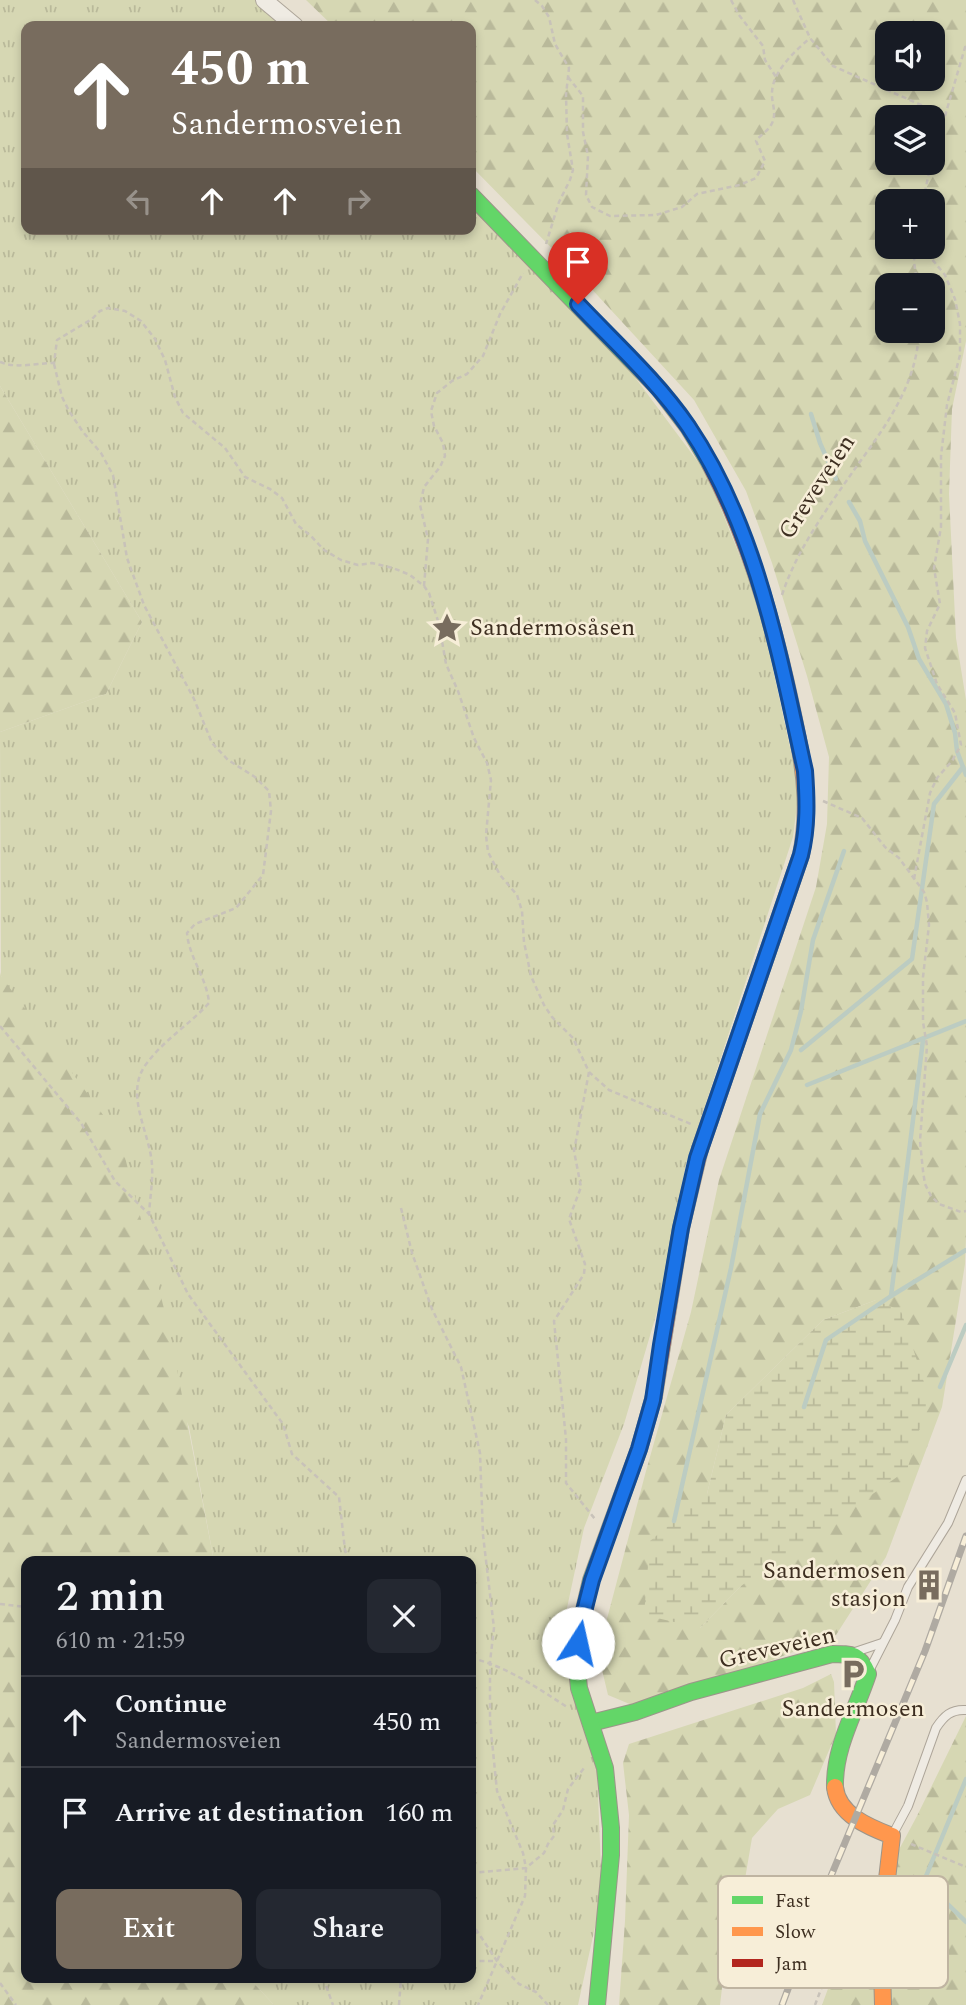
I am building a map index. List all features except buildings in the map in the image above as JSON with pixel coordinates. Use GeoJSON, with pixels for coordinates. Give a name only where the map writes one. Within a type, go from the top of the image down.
{"type":"FeatureCollection","features":[{"type":"Feature","properties":{"kind":"street"},"geometry":{"type":"LineString","coordinates":[[264,0],[289,21]]}},
{"type":"Feature","properties":{"kind":"street"},"geometry":{"type":"LineString","coordinates":[[476,200],[656,385],[687,425],[729,501],[756,572],[805,771],[807,794],[805,839],[801,855],[697,1158],[681,1228],[653,1400],[639,1449],[607,1535],[580,1627],[576,1658],[579,1688],[606,1768],[610,1802],[611,1855],[597,2005]]}},
{"type":"Feature","properties":{"kind":"street","name":"Greveveien"},"geometry":{"type":"LineString","coordinates":[[591,1723],[635,1712],[691,1692],[832,1654],[850,1654],[862,1661],[868,1674]]}},
{"type":"Feature","properties":{"kind":"street"},"geometry":{"type":"LineString","coordinates":[[868,1674],[838,1759],[834,1788],[837,1798],[850,1814],[864,1824],[892,1836],[887,1876]]}},
{"type":"Feature","properties":{"kind":"lane"},"geometry":{"type":"LineString","coordinates":[[868,1674],[908,1587],[948,1523],[966,1480]]}},
{"type":"Feature","properties":{"kind":"lane"},"geometry":{"type":"LineString","coordinates":[[850,1654],[883,1643]]}},
{"type":"Feature","properties":{"kind":"lane"},"geometry":{"type":"LineString","coordinates":[[892,1836],[908,1806],[936,1728],[952,1711],[966,1710]]}},
{"type":"Feature","properties":{"kind":"path"},"geometry":{"type":"LineString","coordinates":[[424,586],[428,539],[420,505],[424,487],[445,456],[431,411],[437,393],[452,381],[467,374],[483,356],[500,314],[536,260],[573,170],[567,134],[566,95],[569,68],[555,44],[549,17],[535,0]]}},
{"type":"Feature","properties":{"kind":"path"},"geometry":{"type":"LineString","coordinates":[[731,0],[738,15],[763,46],[765,60],[776,77]]}},
{"type":"Feature","properties":{"kind":"path"},"geometry":{"type":"LineString","coordinates":[[793,0],[810,38],[833,66],[919,105]]}},
{"type":"Feature","properties":{"kind":"path"},"geometry":{"type":"LineString","coordinates":[[568,76],[583,96],[583,132],[588,156],[586,195],[592,208],[610,216],[656,215],[682,207],[697,194],[740,185],[756,178],[765,161],[756,141],[771,125],[775,109],[772,93],[776,77],[810,38]]}},
{"type":"Feature","properties":{"kind":"path"},"geometry":{"type":"LineString","coordinates":[[945,117],[966,44]]}},
{"type":"Feature","properties":{"kind":"path"},"geometry":{"type":"LineString","coordinates":[[914,879],[930,793],[937,778],[961,746],[955,713],[937,684],[925,648],[927,631],[940,604],[934,568],[941,527],[941,456],[947,405],[960,355],[960,324],[955,299],[945,275],[932,259]]}},
{"type":"Feature","properties":{"kind":"path"},"geometry":{"type":"LineString","coordinates":[[149,1213],[153,1168],[150,1145],[136,1098],[137,1083],[145,1064],[209,1003],[208,989],[188,945],[187,933],[195,924],[236,908],[263,875],[271,811],[270,791],[255,777],[228,760],[212,743],[194,699],[145,605],[127,558],[113,475],[62,397],[54,363],[57,340],[108,308],[125,311],[141,321],[155,339],[165,360],[175,397],[183,413],[225,448],[245,477],[282,498],[296,524],[324,550],[341,560],[358,565],[372,563],[393,568],[410,575],[424,586],[439,624],[446,664],[489,771],[491,780],[486,835],[488,852],[500,874],[517,895],[522,911],[524,942],[531,976],[540,995],[552,1017],[573,1038],[589,1072],[610,1090],[707,1130]]}},
{"type":"Feature","properties":{"kind":"path","name":"Greveveien"},"geometry":{"type":"LineString","coordinates":[[769,617],[780,601],[786,581],[802,548],[895,410],[911,377],[919,343]]}},
{"type":"Feature","properties":{"kind":"path"},"geometry":{"type":"LineString","coordinates":[[0,362],[18,367],[54,363]]}},
{"type":"Feature","properties":{"kind":"path"},"geometry":{"type":"LineString","coordinates":[[807,794],[862,818],[885,847],[899,858],[924,892],[929,925],[923,976],[923,1022],[927,1046],[920,1141],[923,1171],[925,1184],[939,1204],[961,1212],[966,1211]]}},
{"type":"Feature","properties":{"kind":"path"},"geometry":{"type":"LineString","coordinates":[[0,1026],[81,1123],[115,1181],[149,1213],[188,1294],[283,1424],[292,1454],[339,1497],[347,1556]]}},
{"type":"Feature","properties":{"kind":"path"},"geometry":{"type":"LineString","coordinates":[[589,1072],[575,1151],[581,1187],[569,1219],[584,1264],[584,1274],[555,1321],[566,1439],[566,1483],[607,1535]]}},
{"type":"Feature","properties":{"kind":"path"},"geometry":{"type":"LineString","coordinates":[[401,1208],[412,1253],[432,1309],[461,1367],[480,1453],[483,1535],[494,1628],[490,1662],[496,1791],[523,1853],[526,1868],[525,1896],[478,2005]]}},
{"type":"Feature","properties":{"kind":"path"},"geometry":{"type":"LineString","coordinates":[[0,1604],[21,1606]]}},
{"type":"Feature","properties":{"kind":"path"},"geometry":{"type":"LineString","coordinates":[[476,1659],[490,1662],[520,1677],[591,1723]]}},
{"type":"Feature","properties":{"kind":"path"},"geometry":{"type":"LineString","coordinates":[[476,1872],[526,1868],[544,1853],[554,1836],[553,1825],[564,1810],[568,1789],[584,1769],[586,1762],[602,1754]]}},
{"type":"Feature","properties":{"kind":"path"},"geometry":{"type":"LineString","coordinates":[[892,1836],[966,1867]]}},
{"type":"Feature","properties":{"kind":"path"},"geometry":{"type":"LineString","coordinates":[[476,1930],[497,1961],[519,1984],[536,1992],[548,2005]]}},
{"type":"Feature","properties":{"kind":"path"},"geometry":{"type":"LineString","coordinates":[[476,1961],[497,1961]]}},
{"type":"Feature","properties":{"kind":"path"},"geometry":{"type":"LineString","coordinates":[[0,1983],[16,2005]]}},
{"type":"Feature","properties":{"kind":"path"},"geometry":{"type":"LineString","coordinates":[[325,1983],[333,2005]]}},
{"type":"Feature","properties":{"kind":"path"},"geometry":{"type":"LineString","coordinates":[[399,2005],[401,1983]]}},
{"type":"Feature","properties":{"kind":"path"},"geometry":{"type":"LineString","coordinates":[[815,2005],[822,1988]]}},
{"type":"Feature","properties":{"kind":"green space"},"geometry":{"type":"Polygon","coordinates":[[[0,0],[256,0],[278,21],[21,21],[21,235],[476,235],[476,205],[634,376],[707,474],[759,604],[799,789],[793,837],[686,1164],[659,1305],[624,1424],[584,1528],[560,1641],[597,1769],[602,1895],[578,2005],[274,2005],[254,1983],[476,1983],[476,1556],[213,1556],[189,1427],[1,976],[0,732],[106,694],[142,622],[0,386],[0,0]]]}},
{"type":"Feature","properties":{"kind":"green space"},"geometry":{"type":"Polygon","coordinates":[[[306,0],[966,0],[966,341],[952,409],[949,494],[956,638],[966,700],[966,1237],[965,1264],[942,1407],[886,1557],[836,1635],[740,1673],[632,1705],[608,1695],[598,1653],[691,1312],[719,1180],[816,887],[827,824],[829,757],[772,563],[746,491],[694,400],[587,284],[476,171],[476,21],[328,21],[306,0]],[[876,1300],[823,1320],[726,1415],[707,1494],[700,1628],[741,1586],[876,1300]]]}},
{"type":"Feature","properties":{"kind":"green space"},"geometry":{"type":"Polygon","coordinates":[[[0,386],[142,622],[106,694],[0,732],[0,386]]]}},
{"type":"Feature","properties":{"kind":"green space"},"geometry":{"type":"Polygon","coordinates":[[[0,972],[120,1138],[169,1328],[213,1556],[21,1556],[21,1983],[254,1983],[274,2005],[0,2005],[0,972]]]}},
{"type":"Feature","properties":{"kind":"green space"},"geometry":{"type":"Polygon","coordinates":[[[876,1300],[901,1311],[929,1398],[907,1470],[741,1586],[700,1628],[644,1615],[650,1541],[707,1494],[726,1415],[823,1320],[876,1300]]]}},
{"type":"Feature","properties":{"kind":"green space"},"geometry":{"type":"Polygon","coordinates":[[[831,1674],[834,1682],[836,1734],[810,1795],[778,1809],[752,1838],[746,1876],[718,1876],[718,1988],[722,1988],[720,2005],[619,2005],[629,1815],[623,1763],[629,1744],[803,1688],[831,1674]]]}},
{"type":"Feature","properties":{"kind":"green space"},"geometry":{"type":"Polygon","coordinates":[[[966,1716],[966,2005],[822,2005],[828,1988],[948,1988],[948,1876],[885,1876],[966,1716]]]}},
{"type":"Feature","properties":{"kind":"waterway"},"geometry":{"type":"LineString","coordinates":[[811,414],[836,479]]}},
{"type":"Feature","properties":{"kind":"waterway"},"geometry":{"type":"LineString","coordinates":[[849,502],[860,521],[865,541],[908,627],[919,659],[946,704],[955,733],[957,751],[966,775]]}},
{"type":"Feature","properties":{"kind":"waterway"},"geometry":{"type":"LineString","coordinates":[[801,1050],[912,959],[934,804],[963,767]]}},
{"type":"Feature","properties":{"kind":"waterway"},"geometry":{"type":"LineString","coordinates":[[674,1521],[731,1268],[760,1114],[791,1050],[801,1011],[813,940],[844,851]]}},
{"type":"Feature","properties":{"kind":"waterway"},"geometry":{"type":"LineString","coordinates":[[807,1085],[966,1021]]}},
{"type":"Feature","properties":{"kind":"waterway"},"geometry":{"type":"LineString","coordinates":[[891,1296],[923,1040]]}},
{"type":"Feature","properties":{"kind":"waterway"},"geometry":{"type":"LineString","coordinates":[[804,1407],[826,1340],[966,1250]]}},
{"type":"Feature","properties":{"kind":"waterway"},"geometry":{"type":"LineString","coordinates":[[940,1387],[966,1325]]}},
{"type":"Feature","properties":{"kind":"waterway"},"geometry":{"type":"LineString","coordinates":[[926,1876],[966,1779]]}},
{"type":"Feature","properties":{"kind":"waterway"},"geometry":{"type":"LineString","coordinates":[[948,1904],[966,1922]]}},
{"type":"Feature","properties":{"kind":"railway"},"geometry":{"type":"LineString","coordinates":[[831,1876],[925,1651],[966,1536]]}},
{"type":"Feature","properties":{"kind":"railway"},"geometry":{"type":"LineString","coordinates":[[782,2005],[788,1988]]}},
{"type":"Feature","properties":{"kind":"traffic: fast"},"geometry":{"type":"LineString","coordinates":[[476,200],[659,389],[688,427],[710,464]]}},
{"type":"Feature","properties":{"kind":"traffic: fast"},"geometry":{"type":"LineString","coordinates":[[597,2005],[611,1855],[611,1828],[605,1768],[579,1688],[576,1658],[591,1580],[639,1449],[654,1396]]}},
{"type":"Feature","properties":{"kind":"traffic: fast"},"geometry":{"type":"LineString","coordinates":[[591,1723],[635,1712],[691,1692],[832,1654],[854,1656],[862,1662],[868,1674],[842,1743],[835,1787]]}},
{"type":"Feature","properties":{"kind":"traffic: slow"},"geometry":{"type":"LineString","coordinates":[[700,1149],[801,855],[806,797],[798,739]]}},
{"type":"Feature","properties":{"kind":"traffic: slow"},"geometry":{"type":"LineString","coordinates":[[835,1787],[842,1805],[856,1819],[892,1836],[887,1876]]}},
{"type":"Feature","properties":{"kind":"traffic: slow"},"geometry":{"type":"LineString","coordinates":[[883,1988],[883,2005]]}},
{"type":"Feature","properties":{"kind":"traffic: jam"},"geometry":{"type":"LineString","coordinates":[[710,464],[740,530],[764,598],[798,739]]}},
{"type":"Feature","properties":{"kind":"traffic: jam"},"geometry":{"type":"LineString","coordinates":[[654,1396],[681,1228],[700,1149]]}},
{"type":"Feature","properties":{"kind":"place","name":"Sandermosåsen"},"geometry":{"type":"Point","coordinates":[447,628]}},
{"type":"Feature","properties":{"kind":"place","name":"Sandermosen stasjon"},"geometry":{"type":"Point","coordinates":[929,1585]}},
{"type":"Feature","properties":{"kind":"place","name":"Sandermosen"},"geometry":{"type":"Point","coordinates":[853,1674]}},
{"type":"Feature","properties":{"kind":"route"},"geometry":{"type":"LineString","coordinates":[[578,304],[672,405],[698,442],[729,501],[756,572],[786,685],[805,771],[807,815],[801,855],[697,1158],[681,1228],[653,1400],[639,1449],[592,1580],[578,1643]]}}]}
